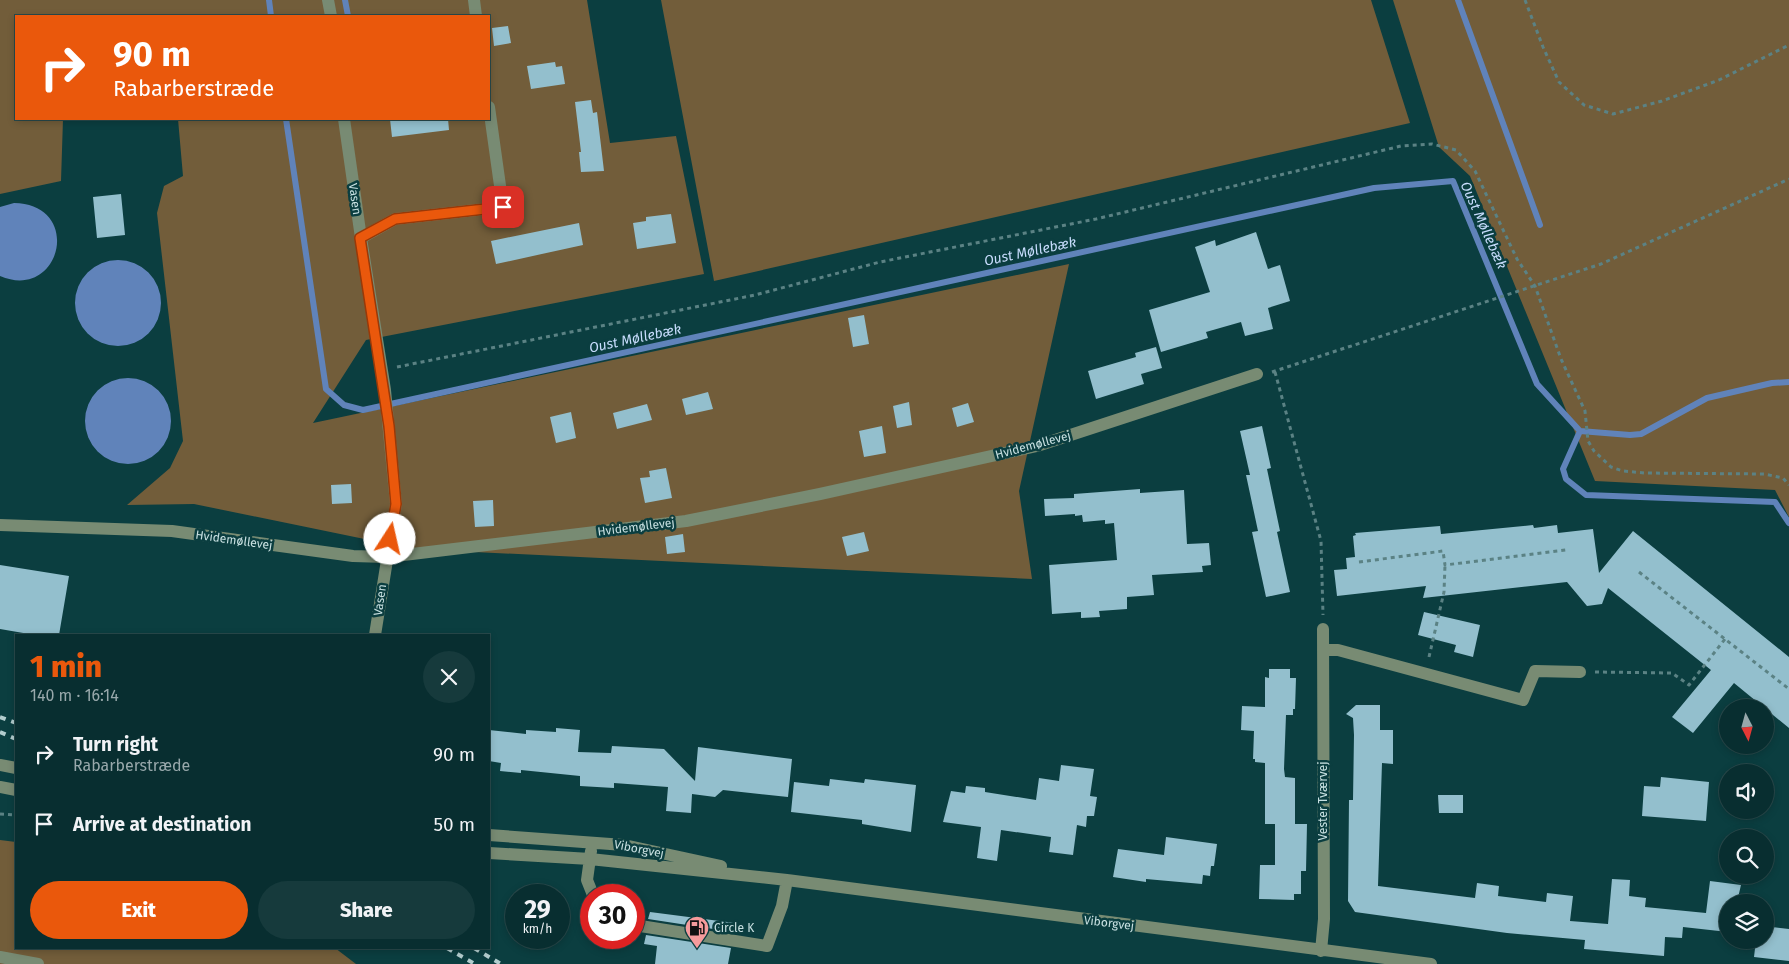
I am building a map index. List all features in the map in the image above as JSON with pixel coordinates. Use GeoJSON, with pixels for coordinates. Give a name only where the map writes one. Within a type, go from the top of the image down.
{"type":"FeatureCollection","features":[{"type":"Feature","properties":{"kind":"street"},"geometry":{"type":"LineString","coordinates":[[328,0],[330,15]]}},
{"type":"Feature","properties":{"kind":"street"},"geometry":{"type":"LineString","coordinates":[[474,0],[476,15]]}},
{"type":"Feature","properties":{"kind":"street"},"geometry":{"type":"LineString","coordinates":[[360,238],[395,219],[503,207],[490,114]]}},
{"type":"Feature","properties":{"kind":"street","name":"Vasen"},"geometry":{"type":"LineString","coordinates":[[344,120],[360,238],[385,390],[396,504],[375,634]]}},
{"type":"Feature","properties":{"kind":"street","name":"Hvidemøllevej"},"geometry":{"type":"LineString","coordinates":[[0,525],[172,531],[354,556],[387,557],[686,521],[820,494],[1037,446],[1257,374]]}},
{"type":"Feature","properties":{"kind":"street","name":"Vester Tværvej"},"geometry":{"type":"LineString","coordinates":[[1321,951],[1324,920],[1323,629]]}},
{"type":"Feature","properties":{"kind":"street"},"geometry":{"type":"LineString","coordinates":[[1323,650],[1338,650],[1523,700],[1535,671],[1580,672]]}},
{"type":"Feature","properties":{"kind":"street"},"geometry":{"type":"LineString","coordinates":[[0,766],[15,768]]}},
{"type":"Feature","properties":{"kind":"street"},"geometry":{"type":"LineString","coordinates":[[0,787],[15,790]]}},
{"type":"Feature","properties":{"kind":"street","name":"Viborgvej"},"geometry":{"type":"LineString","coordinates":[[490,835],[592,841],[624,845],[786,880]]}},
{"type":"Feature","properties":{"kind":"street"},"geometry":{"type":"LineString","coordinates":[[589,884],[587,880],[592,841]]}},
{"type":"Feature","properties":{"kind":"street","name":"Viborgvej"},"geometry":{"type":"LineString","coordinates":[[490,853],[590,859],[786,880],[1431,964]]}},
{"type":"Feature","properties":{"kind":"street"},"geometry":{"type":"LineString","coordinates":[[645,927],[767,946],[782,906],[786,880]]}},
{"type":"Feature","properties":{"kind":"street"},"geometry":{"type":"LineString","coordinates":[[0,957],[38,964]]}},
{"type":"Feature","properties":{"kind":"path"},"geometry":{"type":"LineString","coordinates":[[1525,0],[1559,82],[1584,105],[1613,114],[1662,101],[1719,80],[1789,45]]}},
{"type":"Feature","properties":{"kind":"path"},"geometry":{"type":"LineString","coordinates":[[382,370],[755,295],[880,262],[1096,219],[1401,146],[1432,144],[1456,150],[1476,172],[1517,259],[1535,286],[1561,359],[1585,411],[1588,441],[1594,451],[1611,467],[1622,471],[1644,473],[1764,474],[1783,478],[1789,484]]}},
{"type":"Feature","properties":{"kind":"path"},"geometry":{"type":"LineString","coordinates":[[1257,374],[1275,371],[1600,264],[1789,179]]}},
{"type":"Feature","properties":{"kind":"path"},"geometry":{"type":"LineString","coordinates":[[1275,371],[1321,541],[1324,595],[1323,629]]}},
{"type":"Feature","properties":{"kind":"path"},"geometry":{"type":"LineString","coordinates":[[1445,565],[1566,550]]}},
{"type":"Feature","properties":{"kind":"path"},"geometry":{"type":"LineString","coordinates":[[1359,562],[1443,551],[1445,565],[1444,592],[1425,674]]}},
{"type":"Feature","properties":{"kind":"path"},"geometry":{"type":"LineString","coordinates":[[1639,572],[1789,689]]}},
{"type":"Feature","properties":{"kind":"path"},"geometry":{"type":"LineString","coordinates":[[1580,672],[1672,673],[1689,684],[1725,639]]}},
{"type":"Feature","properties":{"kind":"path"},"geometry":{"type":"LineString","coordinates":[[0,814],[15,815]]}},
{"type":"Feature","properties":{"kind":"shaded area"},"geometry":{"type":"Polygon","coordinates":[[[0,0],[587,0],[610,143],[676,136],[704,274],[366,340],[313,423],[1069,264],[1019,491],[1032,579],[413,549],[194,504],[127,505],[170,468],[183,441],[157,213],[164,186],[183,176],[178,120],[490,120],[490,15],[15,15],[15,120],[63,120],[61,181],[0,194],[0,0]]]}},
{"type":"Feature","properties":{"kind":"shaded area"},"geometry":{"type":"Polygon","coordinates":[[[661,0],[1371,0],[1410,123],[714,281],[661,0]]]}},
{"type":"Feature","properties":{"kind":"shaded area"},"geometry":{"type":"Polygon","coordinates":[[[1393,0],[1789,0],[1789,517],[1775,490],[1595,481],[1470,176],[1439,147],[1393,0]]]}},
{"type":"Feature","properties":{"kind":"shaded area"},"geometry":{"type":"Polygon","coordinates":[[[0,840],[15,842],[15,949],[336,949],[356,964],[0,964],[0,840]]]}},
{"type":"Feature","properties":{"kind":"water"},"geometry":{"type":"Polygon","coordinates":[[[14,203],[36,207],[50,218],[56,233],[56,250],[50,265],[38,276],[21,280],[0,276],[0,207],[14,203]]]}},
{"type":"Feature","properties":{"kind":"water"},"geometry":{"type":"Polygon","coordinates":[[[118,260],[134,263],[142,267],[154,279],[158,287],[161,303],[158,319],[154,327],[142,339],[134,343],[118,346],[102,343],[94,339],[82,327],[78,319],[75,303],[78,287],[82,279],[94,267],[102,263],[118,260]]]}},
{"type":"Feature","properties":{"kind":"water"},"geometry":{"type":"Polygon","coordinates":[[[128,378],[144,381],[152,385],[164,397],[168,405],[171,421],[168,437],[164,445],[152,457],[144,461],[128,464],[112,461],[104,457],[92,445],[88,437],[85,421],[88,405],[92,397],[104,385],[112,381],[128,378]]]}},
{"type":"Feature","properties":{"kind":"building"},"geometry":{"type":"Polygon","coordinates":[[[508,26],[511,43],[494,46],[492,28],[508,26]]]}},
{"type":"Feature","properties":{"kind":"building"},"geometry":{"type":"Polygon","coordinates":[[[555,62],[556,67],[562,66],[565,84],[531,89],[527,66],[555,62]]]}},
{"type":"Feature","properties":{"kind":"building"},"geometry":{"type":"Polygon","coordinates":[[[591,100],[593,113],[597,112],[604,171],[581,172],[579,152],[581,152],[575,102],[591,100]]]}},
{"type":"Feature","properties":{"kind":"building"},"geometry":{"type":"Polygon","coordinates":[[[390,120],[448,120],[449,130],[392,137],[390,120]]]}},
{"type":"Feature","properties":{"kind":"building"},"geometry":{"type":"Polygon","coordinates":[[[121,194],[125,235],[97,238],[93,197],[121,194]]]}},
{"type":"Feature","properties":{"kind":"building"},"geometry":{"type":"Polygon","coordinates":[[[671,214],[676,243],[637,249],[633,223],[646,221],[646,217],[671,214]]]}},
{"type":"Feature","properties":{"kind":"building"},"geometry":{"type":"Polygon","coordinates":[[[579,223],[583,245],[496,264],[491,241],[579,223]]]}},
{"type":"Feature","properties":{"kind":"building"},"geometry":{"type":"Polygon","coordinates":[[[1256,232],[1268,269],[1280,265],[1290,301],[1268,308],[1273,329],[1245,336],[1241,322],[1206,332],[1208,338],[1161,352],[1149,310],[1210,292],[1195,247],[1215,240],[1216,246],[1256,232]]]}},
{"type":"Feature","properties":{"kind":"building"},"geometry":{"type":"Polygon","coordinates":[[[864,315],[869,344],[853,347],[848,318],[864,315]]]}},
{"type":"Feature","properties":{"kind":"building"},"geometry":{"type":"Polygon","coordinates":[[[1156,347],[1162,368],[1141,374],[1144,384],[1096,399],[1088,371],[1136,357],[1135,353],[1156,347]]]}},
{"type":"Feature","properties":{"kind":"building"},"geometry":{"type":"Polygon","coordinates":[[[708,392],[713,409],[686,415],[682,399],[708,392]]]}},
{"type":"Feature","properties":{"kind":"building"},"geometry":{"type":"Polygon","coordinates":[[[909,402],[912,425],[897,428],[893,406],[909,402]]]}},
{"type":"Feature","properties":{"kind":"building"},"geometry":{"type":"Polygon","coordinates":[[[968,403],[974,422],[957,427],[952,408],[968,403]]]}},
{"type":"Feature","properties":{"kind":"building"},"geometry":{"type":"Polygon","coordinates":[[[647,404],[652,420],[617,429],[613,413],[647,404]]]}},
{"type":"Feature","properties":{"kind":"building"},"geometry":{"type":"Polygon","coordinates":[[[571,412],[576,438],[556,443],[550,417],[571,412]]]}},
{"type":"Feature","properties":{"kind":"building"},"geometry":{"type":"Polygon","coordinates":[[[882,426],[886,453],[864,457],[859,431],[882,426]]]}},
{"type":"Feature","properties":{"kind":"building"},"geometry":{"type":"Polygon","coordinates":[[[1262,426],[1271,468],[1267,469],[1280,531],[1277,532],[1290,592],[1266,597],[1252,532],[1258,531],[1246,475],[1250,475],[1240,431],[1262,426]]]}},
{"type":"Feature","properties":{"kind":"building"},"geometry":{"type":"Polygon","coordinates":[[[666,468],[672,498],[645,503],[640,478],[650,477],[649,471],[666,468]]]}},
{"type":"Feature","properties":{"kind":"building"},"geometry":{"type":"Polygon","coordinates":[[[351,484],[352,503],[332,504],[331,485],[351,484]]]}},
{"type":"Feature","properties":{"kind":"building"},"geometry":{"type":"Polygon","coordinates":[[[1140,489],[1140,493],[1184,490],[1187,544],[1209,543],[1211,565],[1202,566],[1203,572],[1152,575],[1154,595],[1127,597],[1127,609],[1099,611],[1100,617],[1081,618],[1081,612],[1052,614],[1049,565],[1117,560],[1114,523],[1105,524],[1105,520],[1083,522],[1082,515],[1075,516],[1075,514],[1045,516],[1044,499],[1074,498],[1074,494],[1140,489]]]}},
{"type":"Feature","properties":{"kind":"building"},"geometry":{"type":"Polygon","coordinates":[[[493,500],[494,526],[475,527],[473,501],[493,500]]]}},
{"type":"Feature","properties":{"kind":"building"},"geometry":{"type":"Polygon","coordinates":[[[1533,525],[1534,528],[1557,525],[1558,533],[1593,529],[1599,573],[1633,531],[1789,657],[1789,728],[1774,716],[1774,699],[1754,699],[1734,683],[1693,733],[1672,717],[1711,670],[1608,588],[1602,604],[1587,606],[1567,582],[1423,598],[1426,586],[1337,596],[1334,570],[1347,569],[1346,558],[1355,557],[1353,536],[1356,535],[1355,533],[1440,526],[1441,534],[1533,525]]]}},
{"type":"Feature","properties":{"kind":"building"},"geometry":{"type":"Polygon","coordinates":[[[864,532],[869,551],[847,556],[842,537],[864,532]]]}},
{"type":"Feature","properties":{"kind":"building"},"geometry":{"type":"Polygon","coordinates":[[[683,534],[685,552],[667,554],[665,537],[683,534]]]}},
{"type":"Feature","properties":{"kind":"building"},"geometry":{"type":"Polygon","coordinates":[[[0,565],[69,576],[59,634],[29,634],[0,629],[0,565]]]}},
{"type":"Feature","properties":{"kind":"building"},"geometry":{"type":"Polygon","coordinates":[[[1424,612],[1480,625],[1473,657],[1454,652],[1456,645],[1418,635],[1424,612]]]}},
{"type":"Feature","properties":{"kind":"building"},"geometry":{"type":"Polygon","coordinates":[[[1269,669],[1290,669],[1290,678],[1296,678],[1295,709],[1293,709],[1293,715],[1286,715],[1284,769],[1285,777],[1295,778],[1295,824],[1307,824],[1306,871],[1301,871],[1301,894],[1294,894],[1294,900],[1259,899],[1260,865],[1275,865],[1275,824],[1265,824],[1265,763],[1255,762],[1255,759],[1253,759],[1254,731],[1241,730],[1242,706],[1265,707],[1265,677],[1269,678],[1269,669]]]}},
{"type":"Feature","properties":{"kind":"building"},"geometry":{"type":"Polygon","coordinates":[[[1356,705],[1380,705],[1380,730],[1393,730],[1393,764],[1382,763],[1378,886],[1475,898],[1477,883],[1499,886],[1498,896],[1546,902],[1547,893],[1573,896],[1570,921],[1608,924],[1612,879],[1630,880],[1629,896],[1646,898],[1645,907],[1706,913],[1710,881],[1719,882],[1719,884],[1741,885],[1739,894],[1719,894],[1719,931],[1683,927],[1682,938],[1665,937],[1664,956],[1584,949],[1585,940],[1507,933],[1355,912],[1348,901],[1349,800],[1353,800],[1354,735],[1353,718],[1346,714],[1356,705]]]}},
{"type":"Feature","properties":{"kind":"building"},"geometry":{"type":"Polygon","coordinates":[[[556,728],[580,730],[578,752],[611,753],[612,746],[664,749],[695,781],[698,747],[792,759],[788,797],[723,790],[715,797],[692,794],[691,813],[666,811],[668,787],[614,783],[614,788],[580,786],[580,776],[521,770],[521,773],[500,771],[501,763],[490,761],[490,730],[526,734],[526,730],[556,732],[556,728]]]}},
{"type":"Feature","properties":{"kind":"building"},"geometry":{"type":"Polygon","coordinates":[[[1061,765],[1094,769],[1090,796],[1097,797],[1094,816],[1087,816],[1086,827],[1077,825],[1073,855],[1049,852],[1051,837],[1001,830],[997,861],[977,858],[981,827],[943,822],[951,791],[965,793],[966,786],[985,788],[985,792],[1036,800],[1039,778],[1059,781],[1061,765]]]}},
{"type":"Feature","properties":{"kind":"building"},"geometry":{"type":"Polygon","coordinates":[[[1661,777],[1709,782],[1706,821],[1642,816],[1644,786],[1660,787],[1661,777]]]}},
{"type":"Feature","properties":{"kind":"building"},"geometry":{"type":"Polygon","coordinates":[[[830,779],[864,783],[865,779],[916,785],[911,832],[862,824],[862,820],[791,812],[794,782],[829,786],[830,779]]]}},
{"type":"Feature","properties":{"kind":"building"},"geometry":{"type":"Polygon","coordinates":[[[1438,795],[1463,795],[1463,813],[1439,813],[1438,795]]]}},
{"type":"Feature","properties":{"kind":"building"},"geometry":{"type":"Polygon","coordinates":[[[1166,837],[1217,844],[1214,866],[1211,866],[1210,876],[1203,875],[1202,884],[1146,879],[1146,882],[1113,877],[1118,849],[1164,855],[1166,837]]]}},
{"type":"Feature","properties":{"kind":"building"},"geometry":{"type":"Polygon","coordinates":[[[650,912],[735,923],[733,932],[648,919],[650,912]]]}},
{"type":"Feature","properties":{"kind":"building"},"geometry":{"type":"Polygon","coordinates":[[[1774,927],[1789,929],[1789,961],[1754,957],[1755,949],[1774,949],[1774,927]]]}},
{"type":"Feature","properties":{"kind":"building"},"geometry":{"type":"Polygon","coordinates":[[[646,935],[731,948],[728,964],[655,964],[657,946],[645,944],[646,935]]]}},
{"type":"Feature","properties":{"kind":"waterway","name":"Oust Møllebæk"},"geometry":{"type":"LineString","coordinates":[[269,0],[271,15]]}},
{"type":"Feature","properties":{"kind":"waterway"},"geometry":{"type":"LineString","coordinates":[[345,0],[348,15]]}},
{"type":"Feature","properties":{"kind":"waterway"},"geometry":{"type":"LineString","coordinates":[[1458,0],[1540,225]]}},
{"type":"Feature","properties":{"kind":"waterway","name":"Oust Møllebæk"},"geometry":{"type":"LineString","coordinates":[[286,120],[326,389],[344,405],[363,410],[1374,188],[1453,181],[1537,384],[1580,431],[1563,469],[1566,479],[1586,495],[1775,502],[1789,523]]}},
{"type":"Feature","properties":{"kind":"waterway"},"geometry":{"type":"LineString","coordinates":[[1580,431],[1630,435],[1641,434],[1707,398],[1772,383],[1789,382]]}},
{"type":"Feature","properties":{"kind":"railway"},"geometry":{"type":"LineString","coordinates":[[0,717],[15,723]]}},
{"type":"Feature","properties":{"kind":"railway"},"geometry":{"type":"LineString","coordinates":[[0,732],[15,739]]}},
{"type":"Feature","properties":{"kind":"railway"},"geometry":{"type":"LineString","coordinates":[[449,949],[475,964]]}},
{"type":"Feature","properties":{"kind":"railway"},"geometry":{"type":"LineString","coordinates":[[476,949],[501,964]]}},
{"type":"Feature","properties":{"kind":"place","name":"Circle K"},"geometry":{"type":"Point","coordinates":[697,949]}},
{"type":"Feature","properties":{"kind":"route"},"geometry":{"type":"LineString","coordinates":[[390,539],[396,504],[389,426],[385,390],[360,238],[395,219],[503,207]]}}]}
